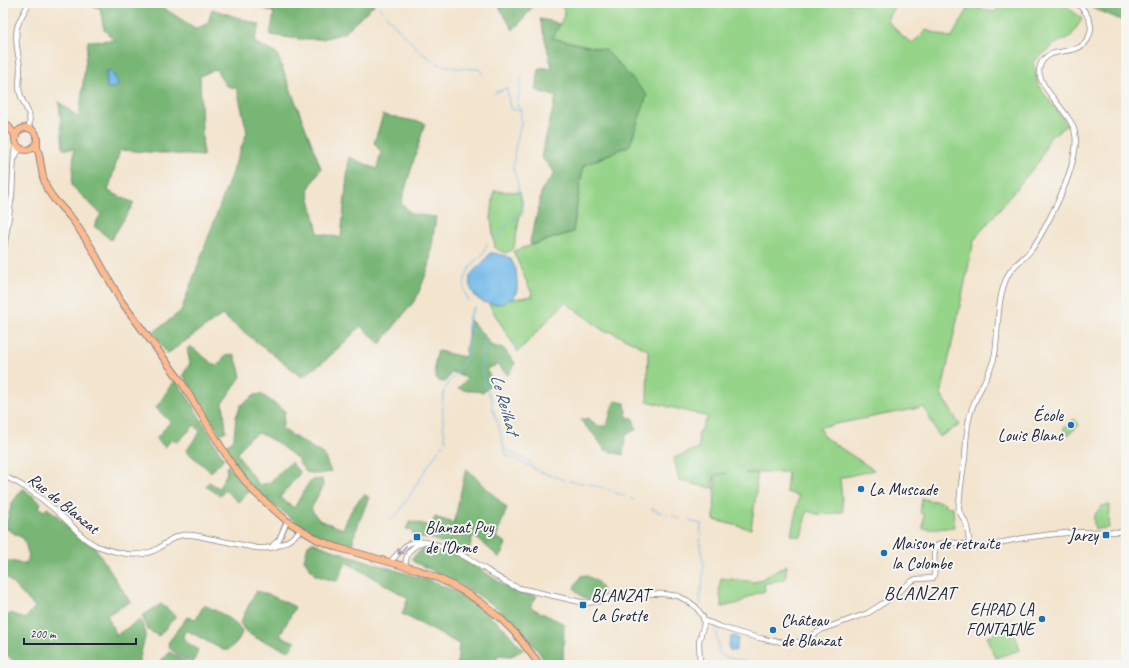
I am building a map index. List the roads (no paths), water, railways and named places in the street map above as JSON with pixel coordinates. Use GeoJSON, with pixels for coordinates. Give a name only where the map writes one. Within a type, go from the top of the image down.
{"type":"FeatureCollection","features":[{"type":"Feature","properties":{"kind":"main road"},"geometry":{"type":"LineString","coordinates":[[4,121],[17,134],[19,147],[33,151],[40,160]]}},
{"type":"Feature","properties":{"kind":"main road"},"geometry":{"type":"LineString","coordinates":[[17,134],[25,128],[29,128],[36,134],[37,147],[45,183],[50,194],[73,220],[91,247],[122,301],[180,380],[232,466],[252,490],[287,521],[318,540],[339,548],[418,570],[461,590],[482,603],[501,619],[516,634],[540,665]]}},
{"type":"Feature","properties":{"kind":"main road"},"geometry":{"type":"LineString","coordinates":[[28,150],[35,146],[37,142]]}},
{"type":"Feature","properties":{"kind":"street"},"geometry":{"type":"LineString","coordinates":[[29,3],[18,24],[16,33],[20,73],[20,91],[30,114],[29,128]]}},
{"type":"Feature","properties":{"kind":"street"},"geometry":{"type":"LineString","coordinates":[[969,546],[967,526],[959,510],[967,430],[972,409],[990,372],[995,355],[1001,293],[1013,267],[1031,250],[1047,225],[1060,198],[1075,151],[1075,132],[1071,122],[1042,83],[1038,73],[1039,67],[1046,56],[1054,52],[1075,49],[1087,42],[1091,29],[1090,22],[1085,12],[1077,3]]}},
{"type":"Feature","properties":{"kind":"street"},"geometry":{"type":"LineString","coordinates":[[3,256],[12,195],[14,153],[19,147]]}},
{"type":"Feature","properties":{"kind":"street","name":"Rue de Blanzat"},"geometry":{"type":"LineString","coordinates":[[3,476],[30,490],[90,542],[122,553],[134,555],[149,552],[176,537],[185,535],[257,548],[270,547],[289,540],[296,536],[300,530]]}},
{"type":"Feature","properties":{"kind":"street"},"geometry":{"type":"LineString","coordinates":[[270,547],[279,540],[287,521]]}},
{"type":"Feature","properties":{"kind":"street"},"geometry":{"type":"LineString","coordinates":[[704,621],[734,632],[766,639],[790,642],[803,641],[823,628],[868,612],[885,602],[916,579],[933,578],[935,572],[934,553],[938,545],[948,543],[989,547],[1002,542],[1059,533],[1126,532]]}},
{"type":"Feature","properties":{"kind":"street"},"geometry":{"type":"LineString","coordinates":[[390,562],[408,544],[416,541],[437,545],[459,554],[473,561],[504,582],[519,588],[585,603],[628,593],[671,594],[678,596],[696,607],[704,621],[699,641],[700,665]]}},
{"type":"Feature","properties":{"kind":"street"},"geometry":{"type":"LineString","coordinates":[[404,566],[409,551],[423,542]]}},
{"type":"Feature","properties":{"kind":"water"},"geometry":{"type":"Polygon","coordinates":[[[111,70],[119,85],[114,88],[107,88],[106,72],[111,70]]]}},
{"type":"Feature","properties":{"kind":"water"},"geometry":{"type":"Polygon","coordinates":[[[490,253],[506,256],[511,259],[516,270],[517,290],[513,299],[507,300],[505,303],[491,304],[483,302],[476,296],[470,287],[471,275],[490,253]]]}},
{"type":"Feature","properties":{"kind":"water"},"geometry":{"type":"Polygon","coordinates":[[[731,637],[737,637],[738,639],[736,650],[734,651],[730,650],[728,647],[731,637]]]}},
{"type":"Feature","properties":{"kind":"waterway"},"geometry":{"type":"LineString","coordinates":[[378,6],[422,53],[438,64],[456,68],[479,69],[483,74]]}},
{"type":"Feature","properties":{"kind":"waterway","name":"Le Reilhat"},"geometry":{"type":"LineString","coordinates":[[497,236],[507,225],[508,221],[514,221],[516,216],[521,215],[523,210],[522,198],[519,194],[517,179],[513,169],[515,149],[521,124],[521,110],[517,105],[522,77]]}},
{"type":"Feature","properties":{"kind":"waterway","name":"Le Reilhat"},"geometry":{"type":"LineString","coordinates":[[494,93],[507,88],[510,109],[520,110]]}},
{"type":"Feature","properties":{"kind":"waterway","name":"Le Reilhat"},"geometry":{"type":"LineString","coordinates":[[469,301],[466,296],[464,286],[466,276],[475,261],[483,254],[487,243]]}},
{"type":"Feature","properties":{"kind":"waterway"},"geometry":{"type":"LineString","coordinates":[[446,441],[443,417],[444,392],[445,388],[459,370],[465,358],[468,347],[469,317],[474,307]]}},
{"type":"Feature","properties":{"kind":"waterway","name":"Le Reilhat"},"geometry":{"type":"LineString","coordinates":[[475,307],[469,320],[469,328],[479,334],[484,340],[485,346],[481,352],[485,386],[492,400],[492,407],[506,455],[541,472],[564,480]]}},
{"type":"Feature","properties":{"kind":"waterway"},"geometry":{"type":"LineString","coordinates":[[389,521],[397,515],[443,445]]}},
{"type":"Feature","properties":{"kind":"waterway"},"geometry":{"type":"LineString","coordinates":[[508,451],[532,463]]}},
{"type":"Feature","properties":{"kind":"waterway","name":"Le Reilhat"},"geometry":{"type":"LineString","coordinates":[[569,481],[583,483]]}},
{"type":"Feature","properties":{"kind":"waterway","name":"Le Reilhat"},"geometry":{"type":"LineString","coordinates":[[589,484],[603,488]]}},
{"type":"Feature","properties":{"kind":"waterway","name":"Le Reilhat"},"geometry":{"type":"LineString","coordinates":[[614,492],[625,496]]}},
{"type":"Feature","properties":{"kind":"waterway","name":"Le Reilhat"},"geometry":{"type":"LineString","coordinates":[[630,498],[634,500]]}},
{"type":"Feature","properties":{"kind":"waterway","name":"Le Reilhat"},"geometry":{"type":"LineString","coordinates":[[652,509],[662,513]]}},
{"type":"Feature","properties":{"kind":"waterway","name":"Le Reilhat"},"geometry":{"type":"LineString","coordinates":[[672,516],[680,519]]}},
{"type":"Feature","properties":{"kind":"waterway","name":"Le Reilhat"},"geometry":{"type":"LineString","coordinates":[[689,521],[701,524],[700,547],[704,564],[700,596],[701,605]]}},
{"type":"Feature","properties":{"kind":"waterway","name":"Le Reilhat"},"geometry":{"type":"LineString","coordinates":[[716,629],[718,652],[725,657],[751,663],[752,665]]}},
{"type":"Feature","properties":{"kind":"place","name":"École Louis Blanc"},"geometry":{"type":"Point","coordinates":[1071,425]}},
{"type":"Feature","properties":{"kind":"place","name":"La Muscade"},"geometry":{"type":"Point","coordinates":[861,489]}},
{"type":"Feature","properties":{"kind":"place","name":"Jarzy"},"geometry":{"type":"Point","coordinates":[1106,535]}},
{"type":"Feature","properties":{"kind":"place","name":"Blanzat Puy de l'Orme"},"geometry":{"type":"Point","coordinates":[417,537]}},
{"type":"Feature","properties":{"kind":"place","name":"Maison de retraite la Colombe"},"geometry":{"type":"Point","coordinates":[884,553]}},
{"type":"Feature","properties":{"kind":"place","name":"BLANZAT La Grotte"},"geometry":{"type":"Point","coordinates":[583,605]}},
{"type":"Feature","properties":{"kind":"place","name":"EHPAD LA FONTAINE"},"geometry":{"type":"Point","coordinates":[1042,619]}},
{"type":"Feature","properties":{"kind":"place","name":"Château de Blanzat"},"geometry":{"type":"Point","coordinates":[773,630]}},
{"type":"Feature","properties":{"kind":"district","name":"BLANZAT"},"geometry":{"type":"Point","coordinates":[920,592]}}]}
